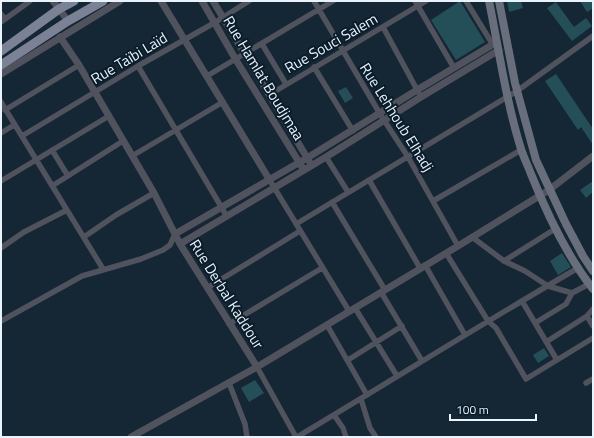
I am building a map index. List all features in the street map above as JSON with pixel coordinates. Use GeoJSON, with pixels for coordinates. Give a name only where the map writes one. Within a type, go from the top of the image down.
{"type":"FeatureCollection","features":[{"type":"Feature","properties":{"kind":"main road"},"geometry":{"type":"LineString","coordinates":[[1,51],[59,9],[74,1]]}},
{"type":"Feature","properties":{"kind":"main road"},"geometry":{"type":"LineString","coordinates":[[1,65],[68,21],[103,1]]}},
{"type":"Feature","properties":{"kind":"main road"},"geometry":{"type":"LineString","coordinates":[[489,1],[496,46],[521,150],[539,196],[555,228],[578,268],[591,286]]}},
{"type":"Feature","properties":{"kind":"main road"},"geometry":{"type":"LineString","coordinates":[[499,1],[517,91],[536,160],[549,190],[583,256],[593,271]]}},
{"type":"Feature","properties":{"kind":"street"},"geometry":{"type":"LineString","coordinates":[[1,14],[3,21],[30,1]]}},
{"type":"Feature","properties":{"kind":"street"},"geometry":{"type":"LineString","coordinates":[[53,1],[68,21]]}},
{"type":"Feature","properties":{"kind":"street"},"geometry":{"type":"LineString","coordinates":[[1,74],[120,1]]}},
{"type":"Feature","properties":{"kind":"street"},"geometry":{"type":"LineString","coordinates":[[161,1],[322,268],[375,342],[397,376]]}},
{"type":"Feature","properties":{"kind":"street","name":"Rue Hamlat Boudjmaa"},"geometry":{"type":"LineString","coordinates":[[202,1],[236,60],[302,166]]}},
{"type":"Feature","properties":{"kind":"street","name":"Rue Hamlat Boudjmaa"},"geometry":{"type":"LineString","coordinates":[[213,1],[309,162]]}},
{"type":"Feature","properties":{"kind":"street","name":"Rue Taïbi Laïd"},"geometry":{"type":"LineString","coordinates":[[22,136],[138,66],[223,18],[249,1]]}},
{"type":"Feature","properties":{"kind":"street","name":"Rue Lehhoub Elhadj"},"geometry":{"type":"LineString","coordinates":[[314,1],[380,114],[434,201],[458,246]]}},
{"type":"Feature","properties":{"kind":"street"},"geometry":{"type":"LineString","coordinates":[[207,76],[333,1]]}},
{"type":"Feature","properties":{"kind":"street","name":"Rue Souci Salem"},"geometry":{"type":"LineString","coordinates":[[269,95],[314,66],[383,27],[416,3],[426,1]]}},
{"type":"Feature","properties":{"kind":"street"},"geometry":{"type":"LineString","coordinates":[[466,1],[496,46]]}},
{"type":"Feature","properties":{"kind":"street"},"geometry":{"type":"LineString","coordinates":[[416,3],[454,68]]}},
{"type":"Feature","properties":{"kind":"street"},"geometry":{"type":"LineString","coordinates":[[383,27],[421,97]]}},
{"type":"Feature","properties":{"kind":"street"},"geometry":{"type":"LineString","coordinates":[[296,224],[508,97],[593,36]]}},
{"type":"Feature","properties":{"kind":"street","name":"Rue Derbal Kaddour"},"geometry":{"type":"LineString","coordinates":[[60,37],[79,65],[154,193],[180,244],[257,367]]}},
{"type":"Feature","properties":{"kind":"street"},"geometry":{"type":"LineString","coordinates":[[262,44],[286,84]]}},
{"type":"Feature","properties":{"kind":"street"},"geometry":{"type":"LineString","coordinates":[[1,321],[82,276],[141,259],[163,250],[170,245],[180,244],[274,187],[353,131],[417,90],[454,68],[496,46]]}},
{"type":"Feature","properties":{"kind":"street"},"geometry":{"type":"LineString","coordinates":[[309,162],[326,157],[421,97],[496,46]]}},
{"type":"Feature","properties":{"kind":"street"},"geometry":{"type":"LineString","coordinates":[[6,110],[79,65]]}},
{"type":"Feature","properties":{"kind":"street"},"geometry":{"type":"LineString","coordinates":[[138,66],[226,215]]}},
{"type":"Feature","properties":{"kind":"street"},"geometry":{"type":"LineString","coordinates":[[314,66],[353,131]]}},
{"type":"Feature","properties":{"kind":"street"},"geometry":{"type":"LineString","coordinates":[[1,102],[104,269]]}},
{"type":"Feature","properties":{"kind":"street"},"geometry":{"type":"LineString","coordinates":[[132,156],[223,102]]}},
{"type":"Feature","properties":{"kind":"street"},"geometry":{"type":"LineString","coordinates":[[2,179],[109,116]]}},
{"type":"Feature","properties":{"kind":"street"},"geometry":{"type":"LineString","coordinates":[[1,133],[14,125]]}},
{"type":"Feature","properties":{"kind":"street"},"geometry":{"type":"LineString","coordinates":[[52,186],[123,141]]}},
{"type":"Feature","properties":{"kind":"street"},"geometry":{"type":"LineString","coordinates":[[52,150],[68,176]]}},
{"type":"Feature","properties":{"kind":"street"},"geometry":{"type":"LineString","coordinates":[[434,201],[521,150]]}},
{"type":"Feature","properties":{"kind":"street"},"geometry":{"type":"LineString","coordinates":[[132,437],[257,367],[458,246],[549,190],[593,156]]}},
{"type":"Feature","properties":{"kind":"street"},"geometry":{"type":"LineString","coordinates":[[326,157],[348,192]]}},
{"type":"Feature","properties":{"kind":"street"},"geometry":{"type":"LineString","coordinates":[[170,245],[175,234],[221,206],[269,179],[302,166]]}},
{"type":"Feature","properties":{"kind":"street"},"geometry":{"type":"LineString","coordinates":[[369,180],[465,335]]}},
{"type":"Feature","properties":{"kind":"street"},"geometry":{"type":"LineString","coordinates":[[84,237],[116,215],[154,193]]}},
{"type":"Feature","properties":{"kind":"street"},"geometry":{"type":"LineString","coordinates":[[332,202],[422,361]]}},
{"type":"Feature","properties":{"kind":"street"},"geometry":{"type":"LineString","coordinates":[[1,248],[24,232],[67,210]]}},
{"type":"Feature","properties":{"kind":"street"},"geometry":{"type":"LineString","coordinates":[[504,261],[555,228]]}},
{"type":"Feature","properties":{"kind":"street"},"geometry":{"type":"LineString","coordinates":[[207,288],[300,231]]}},
{"type":"Feature","properties":{"kind":"street"},"geometry":{"type":"LineString","coordinates":[[472,237],[504,261],[525,271],[548,286],[572,292],[591,286]]}},
{"type":"Feature","properties":{"kind":"street"},"geometry":{"type":"LineString","coordinates":[[446,253],[488,321],[496,328],[526,379],[593,338]]}},
{"type":"Feature","properties":{"kind":"street"},"geometry":{"type":"LineString","coordinates":[[229,324],[322,268]]}},
{"type":"Feature","properties":{"kind":"street"},"geometry":{"type":"LineString","coordinates":[[257,367],[296,437],[578,268]]}},
{"type":"Feature","properties":{"kind":"street"},"geometry":{"type":"LineString","coordinates":[[535,323],[566,304],[572,292]]}},
{"type":"Feature","properties":{"kind":"street"},"geometry":{"type":"LineString","coordinates":[[522,301],[557,360]]}},
{"type":"Feature","properties":{"kind":"street"},"geometry":{"type":"LineString","coordinates":[[546,342],[587,316],[593,309]]}},
{"type":"Feature","properties":{"kind":"street"},"geometry":{"type":"LineString","coordinates":[[587,316],[593,326]]}},
{"type":"Feature","properties":{"kind":"street"},"geometry":{"type":"LineString","coordinates":[[327,325],[367,395]]}},
{"type":"Feature","properties":{"kind":"street"},"geometry":{"type":"LineString","coordinates":[[348,360],[402,326]]}},
{"type":"Feature","properties":{"kind":"street"},"geometry":{"type":"LineString","coordinates":[[586,383],[593,379]]}},
{"type":"Feature","properties":{"kind":"street"},"geometry":{"type":"LineString","coordinates":[[229,383],[244,424],[247,437]]}},
{"type":"Feature","properties":{"kind":"street"},"geometry":{"type":"LineString","coordinates":[[361,399],[370,428],[376,437]]}},
{"type":"Feature","properties":{"kind":"street"},"geometry":{"type":"LineString","coordinates":[[334,415],[343,428],[346,437]]}},
{"type":"Feature","properties":{"kind":"building"},"geometry":{"type":"Polygon","coordinates":[[[460,1],[485,42],[456,60],[431,20],[460,1]]]}},
{"type":"Feature","properties":{"kind":"building"},"geometry":{"type":"Polygon","coordinates":[[[507,1],[521,1],[523,8],[509,12],[507,1]]]}},
{"type":"Feature","properties":{"kind":"building"},"geometry":{"type":"Polygon","coordinates":[[[580,1],[593,1],[593,8],[587,12],[580,1]]]}},
{"type":"Feature","properties":{"kind":"building"},"geometry":{"type":"Polygon","coordinates":[[[556,2],[574,27],[586,18],[592,26],[572,41],[547,8],[556,2]]]}},
{"type":"Feature","properties":{"kind":"building"},"geometry":{"type":"Polygon","coordinates":[[[556,74],[593,129],[593,145],[581,127],[578,130],[545,81],[556,74]]]}},
{"type":"Feature","properties":{"kind":"building"},"geometry":{"type":"Polygon","coordinates":[[[346,87],[353,98],[345,103],[338,91],[346,87]]]}},
{"type":"Feature","properties":{"kind":"building"},"geometry":{"type":"Polygon","coordinates":[[[593,181],[593,192],[586,198],[580,190],[593,181]]]}},
{"type":"Feature","properties":{"kind":"building"},"geometry":{"type":"Polygon","coordinates":[[[562,253],[571,267],[558,275],[550,261],[562,253]]]}},
{"type":"Feature","properties":{"kind":"building"},"geometry":{"type":"Polygon","coordinates":[[[544,348],[549,356],[538,363],[533,355],[544,348]]]}},
{"type":"Feature","properties":{"kind":"building"},"geometry":{"type":"Polygon","coordinates":[[[255,380],[264,393],[249,402],[241,388],[255,380]]]}}]}
